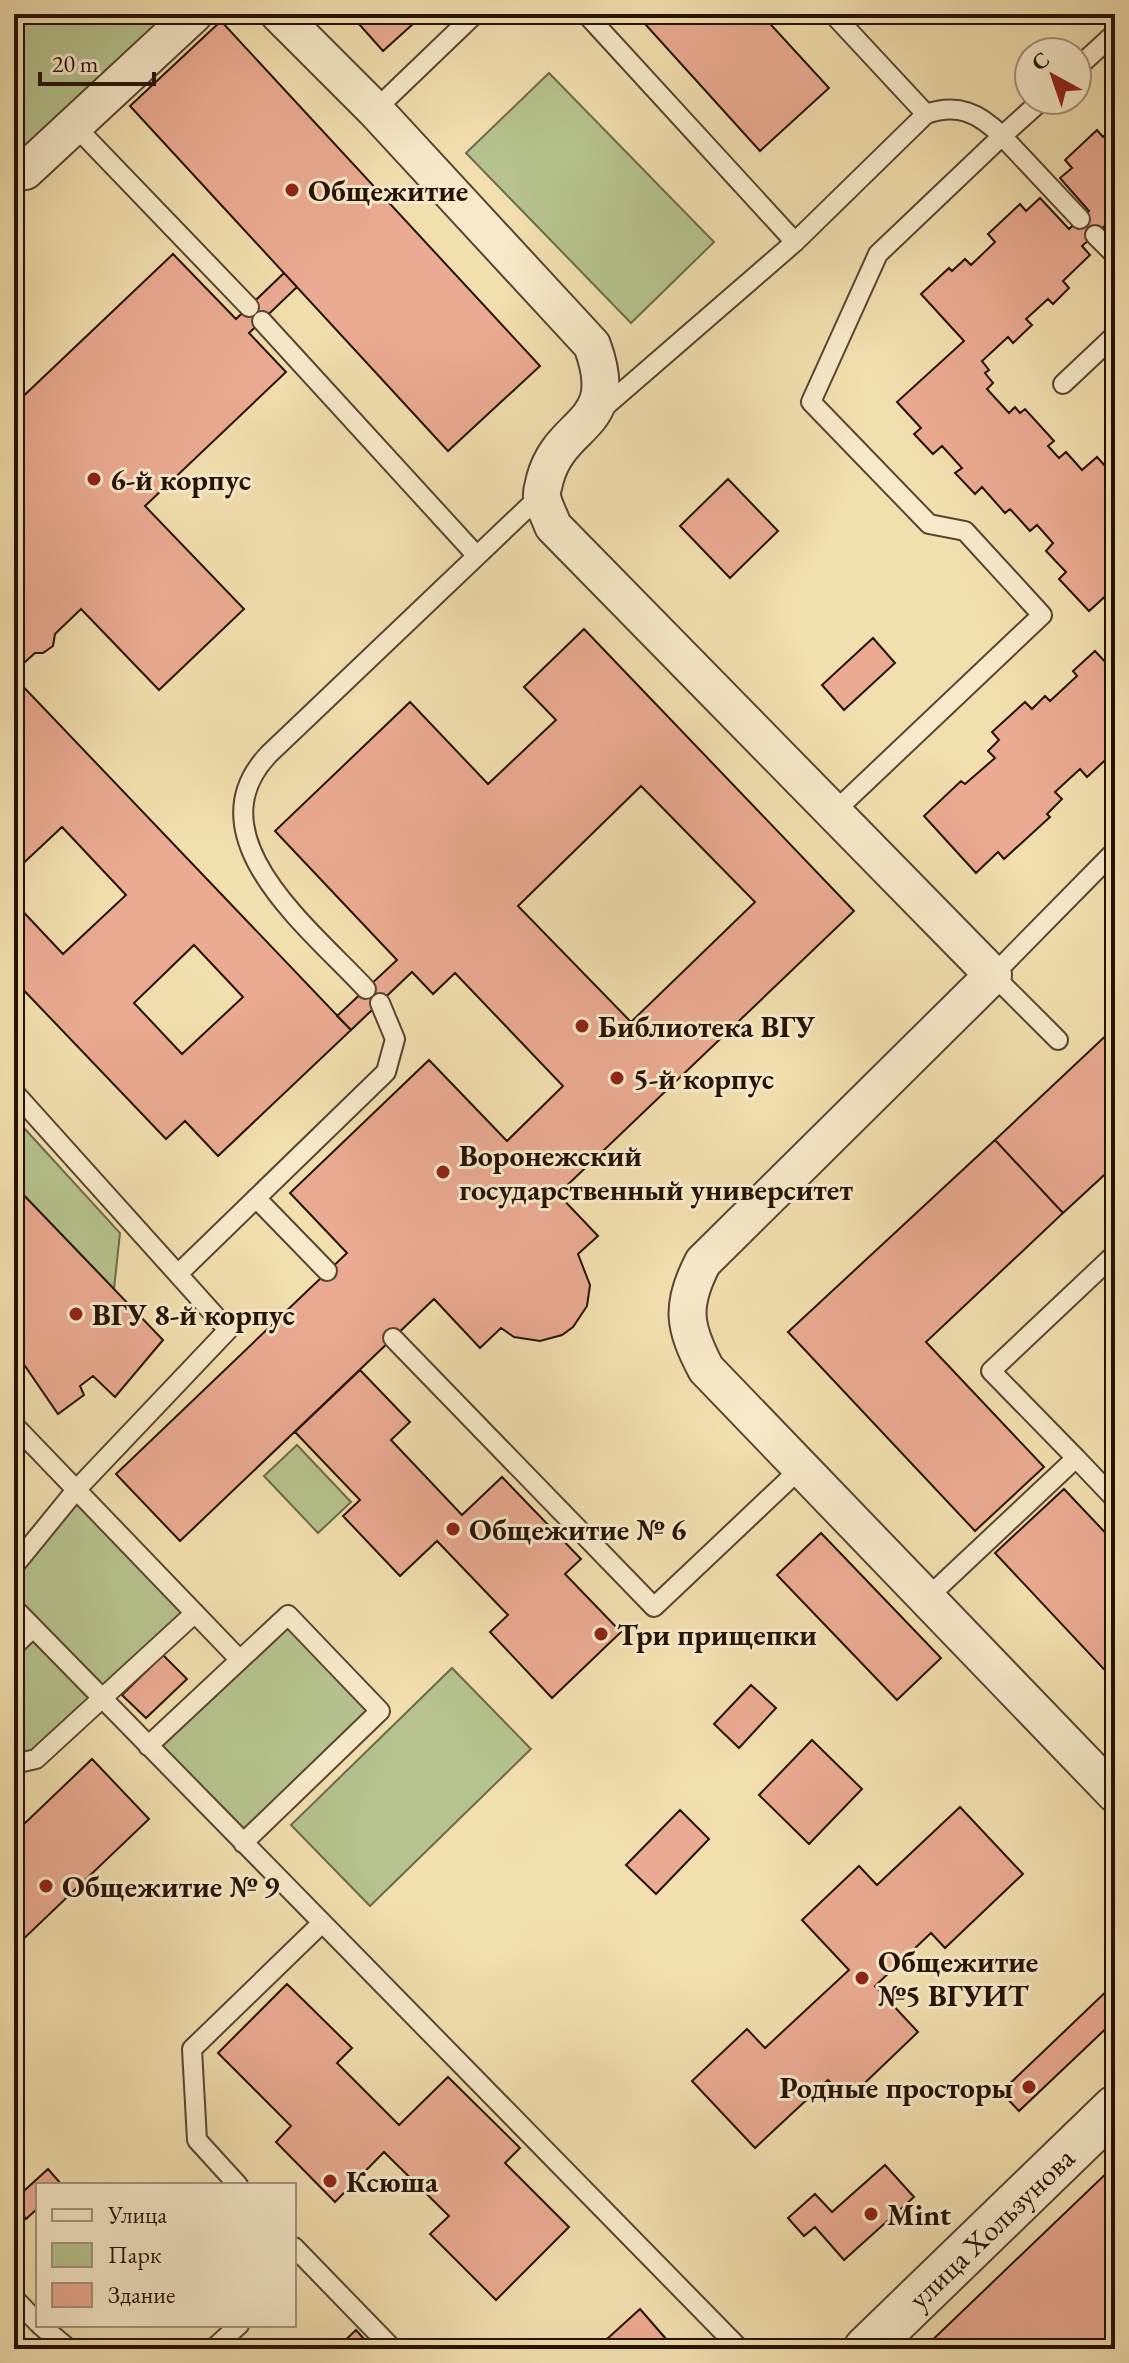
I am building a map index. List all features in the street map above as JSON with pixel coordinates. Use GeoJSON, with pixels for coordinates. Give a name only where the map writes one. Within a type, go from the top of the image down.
{"type":"FeatureCollection","features":[{"type":"Feature","properties":{"kind":"street"},"geometry":{"type":"LineString","coordinates":[[18,171],[74,125],[194,14]]}},
{"type":"Feature","properties":{"kind":"street"},"geometry":{"type":"LineString","coordinates":[[279,14],[375,110],[592,345],[600,367],[602,392],[590,420],[550,460],[541,495],[553,526],[993,975],[703,1262],[690,1288],[686,1317],[692,1342],[706,1369],[1115,1794]]}},
{"type":"Feature","properties":{"kind":"street","name":"улица Хользунова"},"geometry":{"type":"LineString","coordinates":[[866,2349],[1115,2108]]}},
{"type":"Feature","properties":{"kind":"lane"},"geometry":{"type":"LineString","coordinates":[[375,110],[475,14]]}},
{"type":"Feature","properties":{"kind":"lane"},"geometry":{"type":"LineString","coordinates":[[586,14],[795,242]]}},
{"type":"Feature","properties":{"kind":"lane"},"geometry":{"type":"LineString","coordinates":[[833,14],[926,114]]}},
{"type":"Feature","properties":{"kind":"lane"},"geometry":{"type":"LineString","coordinates":[[1093,53],[1115,33]]}},
{"type":"Feature","properties":{"kind":"lane"},"geometry":{"type":"LineString","coordinates":[[590,420],[795,242],[926,114],[944,108],[966,110],[985,120],[1080,219]]}},
{"type":"Feature","properties":{"kind":"lane"},"geometry":{"type":"LineString","coordinates":[[833,813],[1042,615],[965,531],[929,524],[811,402],[878,254],[1024,116]]}},
{"type":"Feature","properties":{"kind":"lane"},"geometry":{"type":"LineString","coordinates":[[74,125],[256,314],[477,556]]}},
{"type":"Feature","properties":{"kind":"lane"},"geometry":{"type":"LineString","coordinates":[[1095,235],[1115,255]]}},
{"type":"Feature","properties":{"kind":"lane"},"geometry":{"type":"LineString","coordinates":[[1063,384],[1115,335]]}},
{"type":"Feature","properties":{"kind":"lane"},"geometry":{"type":"LineString","coordinates":[[366,989],[263,877],[249,850],[242,821],[247,791],[269,754],[541,495]]}},
{"type":"Feature","properties":{"kind":"lane"},"geometry":{"type":"LineString","coordinates":[[1058,1040],[993,975],[1115,851]]}},
{"type":"Feature","properties":{"kind":"lane"},"geometry":{"type":"LineString","coordinates":[[178,1274],[386,1072],[395,1039],[380,1003]]}},
{"type":"Feature","properties":{"kind":"lane"},"geometry":{"type":"LineString","coordinates":[[14,1092],[228,1330],[76,1490],[14,1566]]}},
{"type":"Feature","properties":{"kind":"lane"},"geometry":{"type":"LineString","coordinates":[[256,1198],[327,1271]]}},
{"type":"Feature","properties":{"kind":"lane"},"geometry":{"type":"LineString","coordinates":[[1115,1254],[991,1371],[1115,1499]]}},
{"type":"Feature","properties":{"kind":"lane"},"geometry":{"type":"LineString","coordinates":[[393,1338],[654,1607],[801,1468]]}},
{"type":"Feature","properties":{"kind":"lane"},"geometry":{"type":"LineString","coordinates":[[14,1425],[240,1660]]}},
{"type":"Feature","properties":{"kind":"lane"},"geometry":{"type":"LineString","coordinates":[[927,1598],[1076,1458]]}},
{"type":"Feature","properties":{"kind":"lane"},"geometry":{"type":"LineString","coordinates":[[14,1608],[740,2349]]}},
{"type":"Feature","properties":{"kind":"lane"},"geometry":{"type":"LineString","coordinates":[[14,1764],[36,1759],[195,1613]]}},
{"type":"Feature","properties":{"kind":"lane"},"geometry":{"type":"LineString","coordinates":[[148,1746],[288,1615],[380,1711],[243,1843]]}},
{"type":"Feature","properties":{"kind":"lane"},"geometry":{"type":"LineString","coordinates":[[14,1646],[33,1628]]}},
{"type":"Feature","properties":{"kind":"lane"},"geometry":{"type":"LineString","coordinates":[[236,2183],[197,2140],[192,2049],[322,1923]]}},
{"type":"Feature","properties":{"kind":"lane"},"geometry":{"type":"LineString","coordinates":[[301,2268],[393,2349]]}},
{"type":"Feature","properties":{"kind":"lane"},"geometry":{"type":"LineString","coordinates":[[14,2298],[36,2321]]}},
{"type":"Feature","properties":{"kind":"lane"},"geometry":{"type":"LineString","coordinates":[[43,2327],[69,2349]]}},
{"type":"Feature","properties":{"kind":"lane"},"geometry":{"type":"LineString","coordinates":[[213,2349],[237,2327]]}},
{"type":"Feature","properties":{"kind":"green space"},"geometry":{"type":"Polygon","coordinates":[[[14,14],[194,14],[14,160],[14,14]]]}},
{"type":"Feature","properties":{"kind":"green space"},"geometry":{"type":"Polygon","coordinates":[[[549,73],[714,242],[631,323],[466,153],[549,73]]]}},
{"type":"Feature","properties":{"kind":"green space"},"geometry":{"type":"Polygon","coordinates":[[[14,1117],[120,1233],[114,1289],[14,1185],[14,1117]]]}},
{"type":"Feature","properties":{"kind":"green space"},"geometry":{"type":"Polygon","coordinates":[[[297,1445],[351,1502],[318,1533],[264,1476],[297,1445]]]}},
{"type":"Feature","properties":{"kind":"green space"},"geometry":{"type":"Polygon","coordinates":[[[76,1490],[195,1613],[36,1759],[14,1764],[14,1646],[33,1628],[14,1608],[14,1566],[76,1490]]]}},
{"type":"Feature","properties":{"kind":"green space"},"geometry":{"type":"Polygon","coordinates":[[[288,1615],[380,1711],[243,1843],[148,1746],[288,1615]]]}},
{"type":"Feature","properties":{"kind":"green space"},"geometry":{"type":"Polygon","coordinates":[[[452,1668],[531,1749],[370,1906],[291,1825],[452,1668]]]}},
{"type":"Feature","properties":{"kind":"building"},"geometry":{"type":"Polygon","coordinates":[[[350,14],[424,14],[383,51],[350,14]]]}},
{"type":"Feature","properties":{"kind":"building"},"geometry":{"type":"Polygon","coordinates":[[[636,14],[761,14],[829,88],[760,151],[636,14]]]}},
{"type":"Feature","properties":{"kind":"building","name":"Общежитие"},"geometry":{"type":"Polygon","coordinates":[[[221,21],[540,366],[448,451],[130,106],[221,21]]]}},
{"type":"Feature","properties":{"kind":"building"},"geometry":{"type":"Polygon","coordinates":[[[1115,125],[1115,228],[1107,224],[1082,246],[1090,255],[1063,281],[1069,288],[1053,304],[1048,299],[1026,319],[1032,325],[1013,343],[1008,337],[982,361],[989,370],[985,373],[993,383],[987,389],[1009,413],[1015,407],[1020,413],[1025,409],[1054,441],[1048,446],[1059,458],[1066,452],[1082,470],[1097,457],[1115,477],[1115,490],[1107,497],[1115,506],[1115,599],[1109,593],[1089,611],[1059,579],[1066,572],[1046,551],[1053,543],[1037,525],[1030,531],[1010,509],[1005,513],[982,487],[975,494],[955,473],[962,468],[942,446],[933,454],[914,434],[921,428],[897,402],[964,341],[921,294],[949,268],[952,271],[965,259],[971,265],[995,242],[988,234],[1020,204],[1026,211],[1040,198],[1069,229],[1089,211],[1060,178],[1072,168],[1065,160],[1097,130],[1103,137],[1115,125]]]}},
{"type":"Feature","properties":{"kind":"building","name":"6-й корпус"},"geometry":{"type":"Polygon","coordinates":[[[173,254],[236,319],[284,273],[297,287],[249,333],[286,372],[145,506],[244,609],[159,690],[81,609],[55,634],[53,646],[43,653],[35,653],[14,672],[14,452],[24,442],[14,432],[14,405],[173,254]]]}},
{"type":"Feature","properties":{"kind":"building"},"geometry":{"type":"Polygon","coordinates":[[[728,479],[778,531],[730,578],[680,526],[728,479]]]}},
{"type":"Feature","properties":{"kind":"building","name":"5-й корпус"},"geometry":{"type":"Polygon","coordinates":[[[584,629],[854,911],[558,1194],[598,1236],[578,1254],[590,1285],[587,1306],[573,1327],[562,1335],[540,1341],[514,1337],[501,1328],[480,1348],[434,1299],[180,1541],[116,1474],[347,1253],[290,1193],[429,1060],[507,1141],[563,1086],[455,973],[433,994],[412,972],[351,1030],[337,1016],[397,960],[275,831],[410,702],[488,784],[556,720],[524,687],[584,629]],[[641,786],[518,906],[631,1022],[755,902],[641,786]]]}},
{"type":"Feature","properties":{"kind":"building"},"geometry":{"type":"Polygon","coordinates":[[[873,638],[895,663],[844,710],[822,685],[873,638]]]}},
{"type":"Feature","properties":{"kind":"building"},"geometry":{"type":"Polygon","coordinates":[[[1095,651],[1109,666],[1115,660],[1115,751],[1087,777],[1080,769],[1055,792],[1062,799],[1047,814],[1050,817],[1004,859],[998,852],[976,873],[924,816],[961,781],[965,784],[995,758],[988,751],[999,740],[992,732],[1025,702],[1032,709],[1045,696],[1050,701],[1077,676],[1073,671],[1095,651]]]}},
{"type":"Feature","properties":{"kind":"building"},"geometry":{"type":"Polygon","coordinates":[[[14,677],[351,1030],[218,1156],[185,1121],[166,1139],[14,980],[14,902],[63,954],[126,895],[62,827],[14,872],[14,677]],[[194,945],[134,1003],[182,1054],[243,997],[194,945]]]}},
{"type":"Feature","properties":{"kind":"building"},"geometry":{"type":"Polygon","coordinates":[[[1115,1027],[1115,1165],[1063,1213],[995,1140],[1115,1027]]]}},
{"type":"Feature","properties":{"kind":"building"},"geometry":{"type":"Polygon","coordinates":[[[995,1140],[1063,1213],[926,1342],[1044,1467],[975,1531],[788,1332],[995,1140]]]}},
{"type":"Feature","properties":{"kind":"building","name":"ВГУ 8-й корпус"},"geometry":{"type":"Polygon","coordinates":[[[14,1185],[163,1340],[115,1397],[93,1376],[80,1386],[84,1395],[58,1414],[14,1350],[14,1185]]]}},
{"type":"Feature","properties":{"kind":"building","name":"Общежитие № 6"},"geometry":{"type":"Polygon","coordinates":[[[360,1370],[410,1422],[391,1440],[462,1515],[502,1477],[581,1559],[565,1574],[621,1632],[552,1698],[490,1632],[508,1615],[437,1541],[400,1576],[343,1516],[360,1500],[295,1432],[360,1370]]]}},
{"type":"Feature","properties":{"kind":"building"},"geometry":{"type":"Polygon","coordinates":[[[1064,1489],[1115,1543],[1115,1681],[995,1553],[1064,1489]]]}},
{"type":"Feature","properties":{"kind":"building"},"geometry":{"type":"Polygon","coordinates":[[[821,1533],[941,1658],[897,1700],[777,1575],[821,1533]]]}},
{"type":"Feature","properties":{"kind":"building"},"geometry":{"type":"Polygon","coordinates":[[[163,1655],[187,1679],[146,1718],[122,1695],[163,1655]]]}},
{"type":"Feature","properties":{"kind":"building"},"geometry":{"type":"Polygon","coordinates":[[[751,1685],[776,1708],[739,1748],[714,1724],[751,1685]]]}},
{"type":"Feature","properties":{"kind":"building"},"geometry":{"type":"Polygon","coordinates":[[[812,1740],[862,1789],[809,1844],[759,1795],[812,1740]]]}},
{"type":"Feature","properties":{"kind":"building","name":"Общежитие № 9"},"geometry":{"type":"Polygon","coordinates":[[[92,1759],[149,1819],[14,1948],[14,1815],[23,1825],[92,1759]]]}},
{"type":"Feature","properties":{"kind":"building","name":"Общежитие №5 ВГУИТ"},"geometry":{"type":"Polygon","coordinates":[[[960,1807],[1023,1874],[945,1948],[931,1933],[875,1986],[918,2032],[847,2100],[828,2080],[755,2148],[692,2081],[747,2029],[765,2048],[849,1970],[802,1920],[859,1866],[877,1885],[960,1807]]]}},
{"type":"Feature","properties":{"kind":"building"},"geometry":{"type":"Polygon","coordinates":[[[680,1810],[709,1839],[656,1894],[626,1865],[680,1810]]]}},
{"type":"Feature","properties":{"kind":"building"},"geometry":{"type":"Polygon","coordinates":[[[1115,1983],[1115,2020],[1019,2111],[1001,2092],[1115,1983]]]}},
{"type":"Feature","properties":{"kind":"building"},"geometry":{"type":"Polygon","coordinates":[[[287,1984],[352,2048],[337,2063],[399,2125],[448,2077],[520,2148],[505,2163],[569,2227],[496,2300],[430,2234],[449,2216],[384,2152],[335,2202],[276,2142],[291,2126],[218,2053],[287,1984]]]}},
{"type":"Feature","properties":{"kind":"building"},"geometry":{"type":"Polygon","coordinates":[[[885,2165],[914,2197],[844,2260],[815,2227],[804,2236],[788,2218],[815,2194],[832,2212],[885,2165]]]}},
{"type":"Feature","properties":{"kind":"building"},"geometry":{"type":"Polygon","coordinates":[[[1115,2165],[1115,2331],[1096,2349],[923,2349],[1115,2165]]]}},
{"type":"Feature","properties":{"kind":"building"},"geometry":{"type":"Polygon","coordinates":[[[48,2169],[60,2183],[36,2183],[36,2210],[26,2219],[14,2205],[14,2200],[48,2169]]]}},
{"type":"Feature","properties":{"kind":"building"},"geometry":{"type":"Polygon","coordinates":[[[640,2309],[667,2340],[657,2349],[596,2349],[640,2309]]]}},
{"type":"Feature","properties":{"kind":"building"},"geometry":{"type":"Polygon","coordinates":[[[356,2330],[373,2349],[336,2349],[356,2330]]]}},
{"type":"Feature","properties":{"kind":"place","name":"Общежитие"},"geometry":{"type":"Point","coordinates":[292,190]}},
{"type":"Feature","properties":{"kind":"place","name":"6-й корпус"},"geometry":{"type":"Point","coordinates":[94,479]}},
{"type":"Feature","properties":{"kind":"place","name":"Библиотека ВГУ"},"geometry":{"type":"Point","coordinates":[582,1026]}},
{"type":"Feature","properties":{"kind":"place","name":"5-й корпус"},"geometry":{"type":"Point","coordinates":[617,1078]}},
{"type":"Feature","properties":{"kind":"place","name":"Воронежский государственный университет"},"geometry":{"type":"Point","coordinates":[443,1172]}},
{"type":"Feature","properties":{"kind":"place","name":"ВГУ 8-й корпус"},"geometry":{"type":"Point","coordinates":[76,1314]}},
{"type":"Feature","properties":{"kind":"place","name":"Общежитие № 6"},"geometry":{"type":"Point","coordinates":[453,1529]}},
{"type":"Feature","properties":{"kind":"place","name":"Три прищепки"},"geometry":{"type":"Point","coordinates":[601,1634]}},
{"type":"Feature","properties":{"kind":"place","name":"Общежитие № 9"},"geometry":{"type":"Point","coordinates":[46,1886]}},
{"type":"Feature","properties":{"kind":"place","name":"Общежитие №5 ВГУИТ"},"geometry":{"type":"Point","coordinates":[862,1978]}},
{"type":"Feature","properties":{"kind":"place","name":"Родные просторы"},"geometry":{"type":"Point","coordinates":[1029,2087]}},
{"type":"Feature","properties":{"kind":"place","name":"Ксюша"},"geometry":{"type":"Point","coordinates":[330,2181]}},
{"type":"Feature","properties":{"kind":"place","name":"Mint"},"geometry":{"type":"Point","coordinates":[871,2214]}}]}
